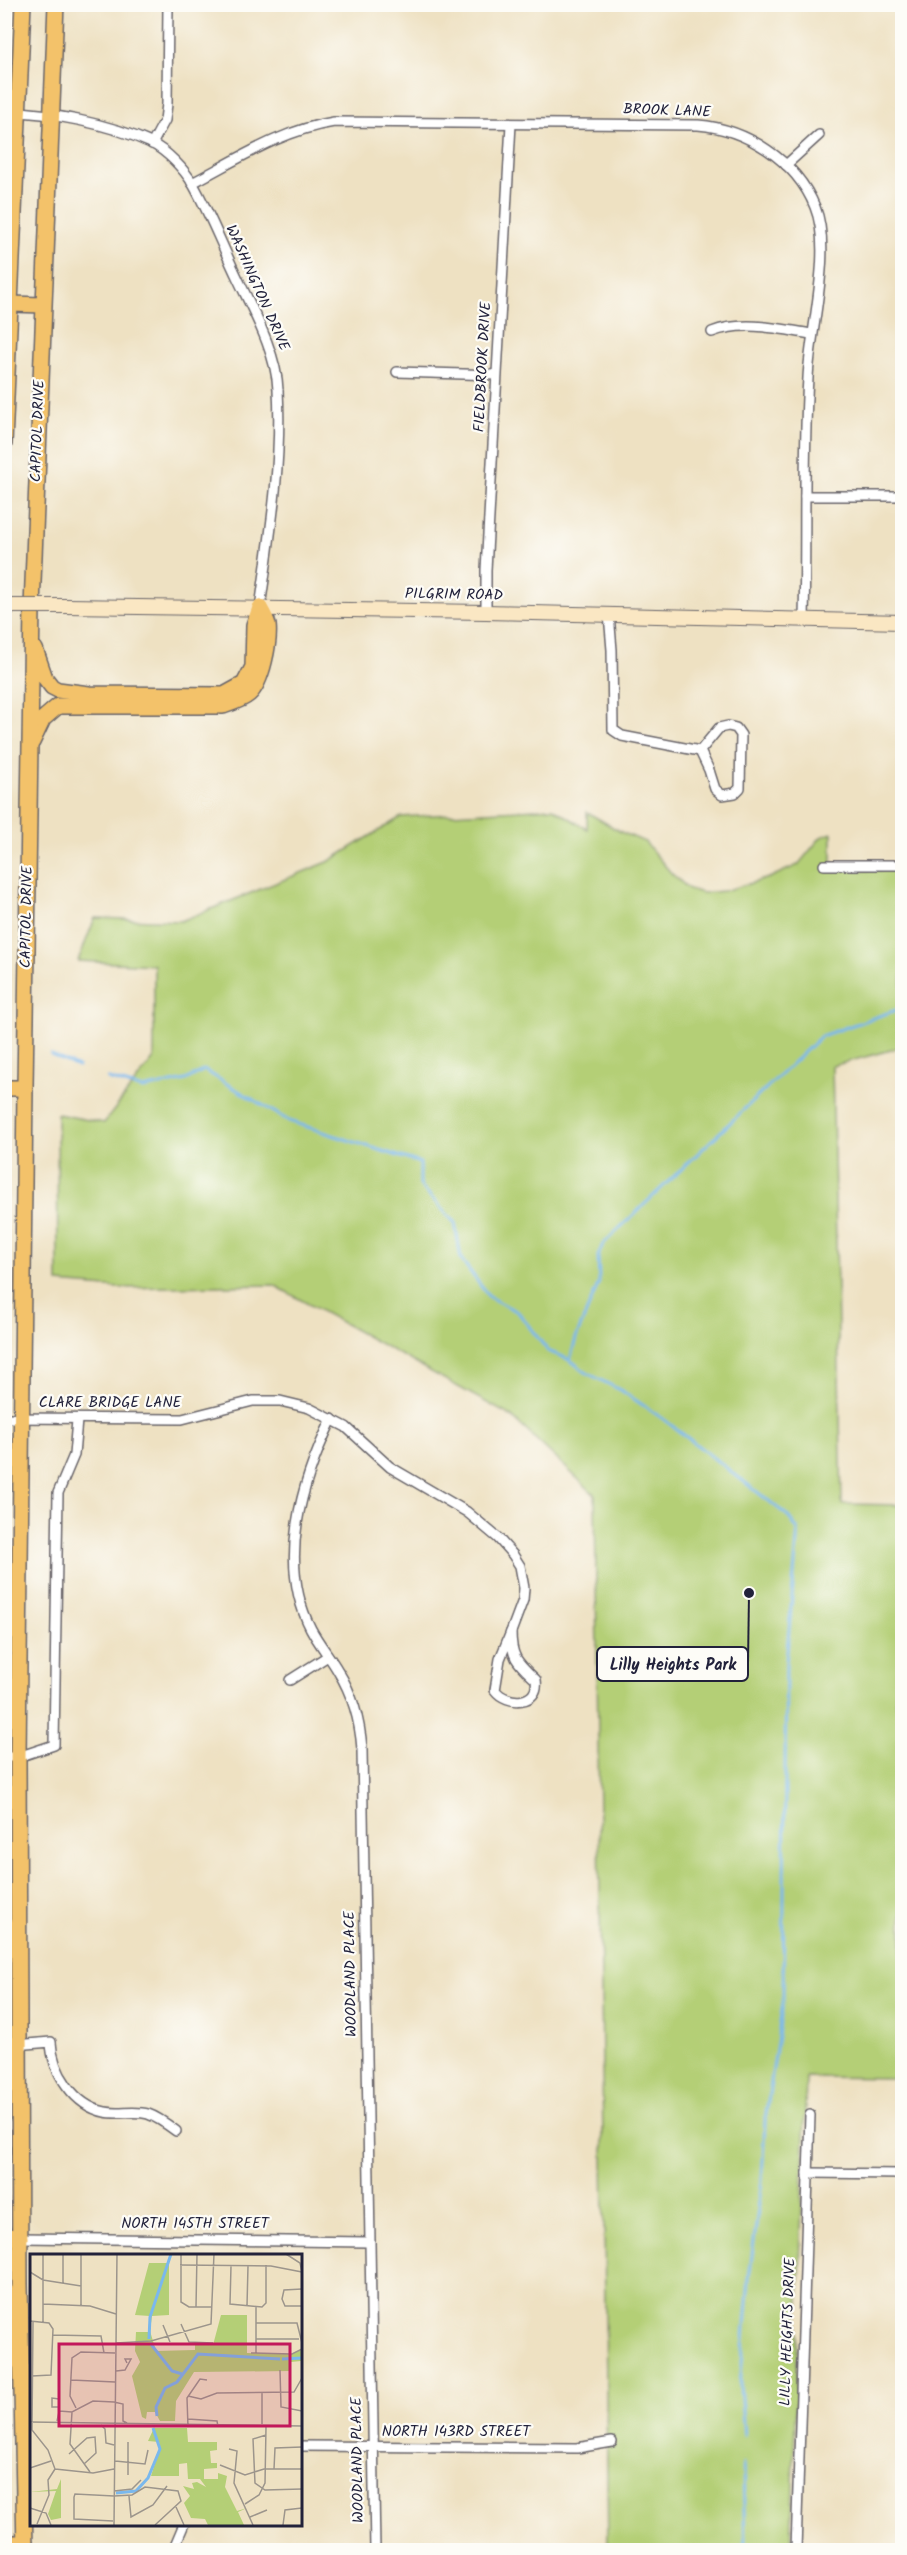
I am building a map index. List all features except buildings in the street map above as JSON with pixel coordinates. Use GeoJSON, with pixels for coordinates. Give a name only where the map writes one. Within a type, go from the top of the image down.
{"type":"FeatureCollection","features":[{"type":"Feature","properties":{"kind":"main road"},"geometry":{"type":"LineString","coordinates":[[4,444],[11,303],[12,111],[22,4]]}},
{"type":"Feature","properties":{"kind":"main road","name":"CAPITOL DRIVE"},"geometry":{"type":"LineString","coordinates":[[25,2547],[20,2238],[21,2045],[11,1757],[21,1418],[31,637],[56,4]]}},
{"type":"Feature","properties":{"kind":"main road"},"geometry":{"type":"LineString","coordinates":[[11,303],[43,305]]}},
{"type":"Feature","properties":{"kind":"main road","name":"PILGRIM ROAD"},"geometry":{"type":"LineString","coordinates":[[4,606],[609,614],[903,622]]}},
{"type":"Feature","properties":{"kind":"main road"},"geometry":{"type":"LineString","coordinates":[[31,637],[45,678],[52,687],[58,690],[89,694],[224,695],[244,684],[249,675],[254,659],[254,625],[260,608]]}},
{"type":"Feature","properties":{"kind":"main road"},"geometry":{"type":"LineString","coordinates":[[29,750],[43,719],[58,706],[94,704],[223,706],[237,702],[249,694],[262,671],[268,624],[260,608]]}},
{"type":"Feature","properties":{"kind":"main road"},"geometry":{"type":"LineString","coordinates":[[4,1088],[24,1088]]}},
{"type":"Feature","properties":{"kind":"main road"},"geometry":{"type":"LineString","coordinates":[[4,2233],[20,2238]]}},
{"type":"Feature","properties":{"kind":"main road"},"geometry":{"type":"LineString","coordinates":[[4,2288],[9,2296],[13,2356],[22,2382]]}},
{"type":"Feature","properties":{"kind":"main road"},"geometry":{"type":"LineString","coordinates":[[4,2543],[25,2547]]}},
{"type":"Feature","properties":{"kind":"street"},"geometry":{"type":"LineString","coordinates":[[12,111],[94,124],[152,144],[165,120],[167,104],[168,4]]}},
{"type":"Feature","properties":{"kind":"street","name":"BROOK LANE"},"geometry":{"type":"LineString","coordinates":[[192,183],[274,140],[314,125],[334,122],[714,126],[753,140],[786,165],[809,195],[820,225],[820,272],[806,409],[804,619]]}},
{"type":"Feature","properties":{"kind":"street","name":"FIELDBROOK DRIVE"},"geometry":{"type":"LineString","coordinates":[[486,612],[496,375],[511,124]]}},
{"type":"Feature","properties":{"kind":"street"},"geometry":{"type":"LineString","coordinates":[[786,165],[819,135]]}},
{"type":"Feature","properties":{"kind":"street","name":"WASHINGTON DRIVE"},"geometry":{"type":"LineString","coordinates":[[152,144],[172,159],[192,183],[250,304],[275,367],[278,389],[278,437],[269,544],[260,608]]}},
{"type":"Feature","properties":{"kind":"street"},"geometry":{"type":"LineString","coordinates":[[712,332],[723,327],[743,326],[812,334]]}},
{"type":"Feature","properties":{"kind":"street"},"geometry":{"type":"LineString","coordinates":[[397,372],[496,375]]}},
{"type":"Feature","properties":{"kind":"street"},"geometry":{"type":"LineString","coordinates":[[805,496],[903,496]]}},
{"type":"Feature","properties":{"kind":"street"},"geometry":{"type":"LineString","coordinates":[[609,614],[614,730],[622,736],[700,751]]}},
{"type":"Feature","properties":{"kind":"street"},"geometry":{"type":"LineString","coordinates":[[728,726],[736,728],[741,735],[740,788],[735,792],[722,795],[715,789],[710,770],[700,751],[719,728],[728,726]]}},
{"type":"Feature","properties":{"kind":"street"},"geometry":{"type":"LineString","coordinates":[[824,865],[903,865]]}},
{"type":"Feature","properties":{"kind":"street","name":"CLARE BRIDGE LANE"},"geometry":{"type":"LineString","coordinates":[[4,1418],[182,1419],[253,1401],[293,1404],[309,1408],[346,1427],[390,1467],[467,1512],[498,1538],[513,1555],[520,1566],[525,1588],[523,1600],[500,1659],[495,1690],[504,1698],[528,1700],[536,1690],[536,1680],[516,1660],[511,1643],[511,1632]]}},
{"type":"Feature","properties":{"kind":"street","name":"WOODLAND PLACE"},"geometry":{"type":"LineString","coordinates":[[332,1419],[322,1439],[299,1512],[294,1547],[294,1571],[299,1598],[310,1628],[350,1692],[358,1719],[362,1749],[375,2550]]}},
{"type":"Feature","properties":{"kind":"street"},"geometry":{"type":"LineString","coordinates":[[11,1757],[54,1745],[58,1493],[74,1455],[77,1420]]}},
{"type":"Feature","properties":{"kind":"street"},"geometry":{"type":"LineString","coordinates":[[290,1680],[328,1656]]}},
{"type":"Feature","properties":{"kind":"street"},"geometry":{"type":"LineString","coordinates":[[4,2046],[51,2042],[52,2057],[57,2072],[69,2088],[89,2105],[105,2112],[128,2111],[149,2114],[176,2131]]}},
{"type":"Feature","properties":{"kind":"street","name":"LILLY HEIGHTS DRIVE"},"geometry":{"type":"LineString","coordinates":[[796,2550],[810,2115]]}},
{"type":"Feature","properties":{"kind":"street"},"geometry":{"type":"LineString","coordinates":[[808,2173],[903,2174]]}},
{"type":"Feature","properties":{"kind":"street","name":"NORTH 145TH STREET"},"geometry":{"type":"LineString","coordinates":[[20,2238],[321,2239],[369,2242]]}},
{"type":"Feature","properties":{"kind":"street","name":"NORTH 143RD STREET"},"geometry":{"type":"LineString","coordinates":[[302,2446],[577,2448],[612,2442]]}},
{"type":"Feature","properties":{"kind":"street"},"geometry":{"type":"LineString","coordinates":[[173,2550],[183,2525]]}},
{"type":"Feature","properties":{"kind":"green space"},"geometry":{"type":"Polygon","coordinates":[[[553,808],[587,829],[587,812],[621,832],[645,842],[672,874],[689,889],[702,893],[724,891],[769,878],[798,865],[821,837],[832,833],[832,870],[902,870],[902,1047],[832,1066],[842,1504],[902,1505],[902,1682],[897,1690],[896,1698],[897,1706],[902,1714],[902,2078],[806,2077],[791,2550],[608,2550],[595,1495],[511,1416],[274,1285],[119,1288],[58,1283],[57,1114],[104,1123],[154,1058],[154,965],[78,961],[95,918],[181,921],[328,862],[401,817],[553,808]]]}},
{"type":"Feature","properties":{"kind":"waterway"},"geometry":{"type":"LineString","coordinates":[[570,1360],[576,1338],[599,1282],[598,1256],[603,1244],[821,1036],[902,1008]]}},
{"type":"Feature","properties":{"kind":"waterway"},"geometry":{"type":"LineString","coordinates":[[51,1055],[78,1067]]}},
{"type":"Feature","properties":{"kind":"waterway"},"geometry":{"type":"LineString","coordinates":[[108,1079],[143,1089],[186,1080],[204,1070],[289,1121],[420,1163],[420,1185],[455,1223],[461,1259],[489,1297],[518,1312],[548,1351],[570,1360],[587,1373],[622,1391],[662,1418],[787,1515],[798,1530],[786,1663],[783,2003],[765,2121],[762,2180],[749,2278],[740,2386],[744,2436]]}},
{"type":"Feature","properties":{"kind":"waterway"},"geometry":{"type":"LineString","coordinates":[[743,2464],[745,2550]]}},
{"type":"Feature","properties":{"kind":"place","name":"Lilly Heights Park"},"geometry":{"type":"Point","coordinates":[749,1593]}}]}
